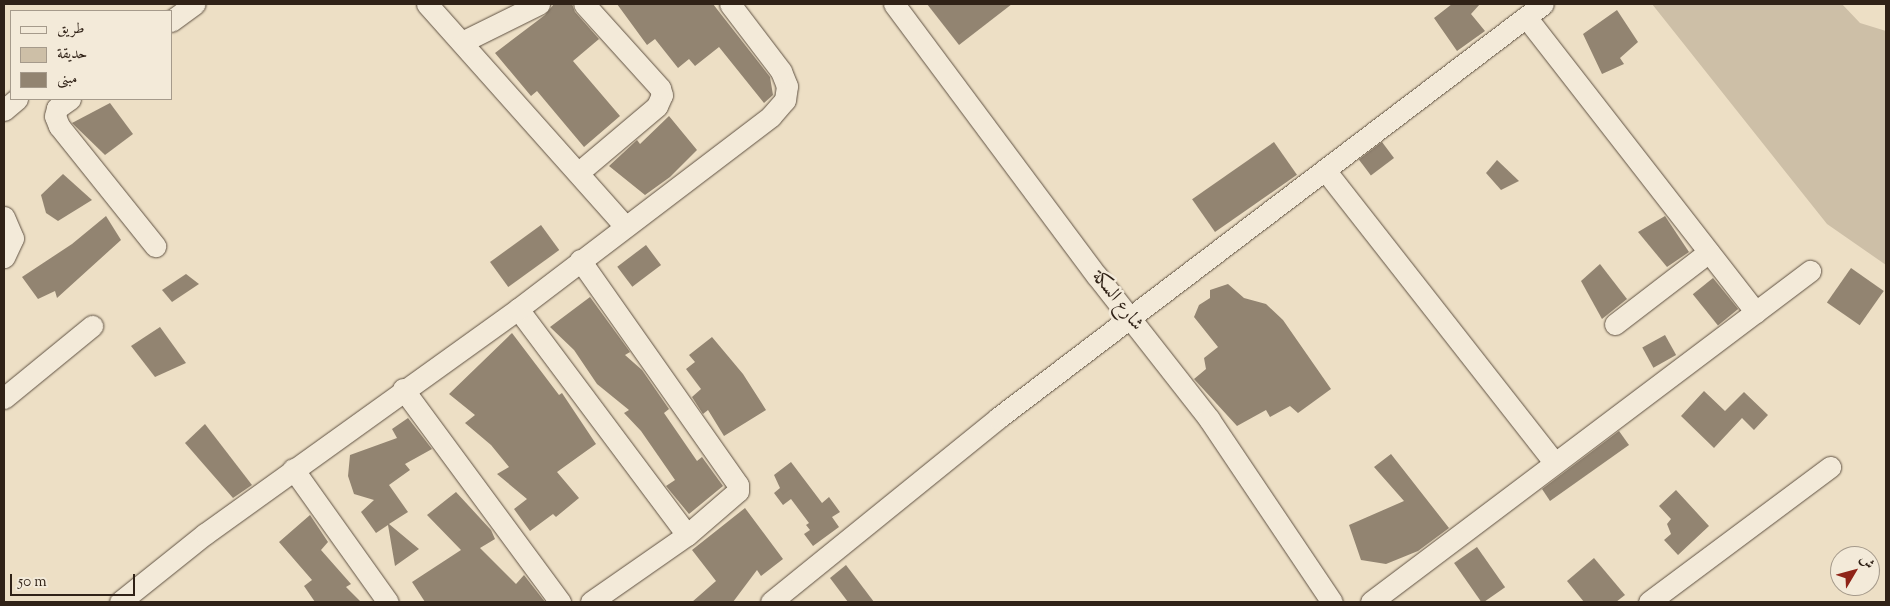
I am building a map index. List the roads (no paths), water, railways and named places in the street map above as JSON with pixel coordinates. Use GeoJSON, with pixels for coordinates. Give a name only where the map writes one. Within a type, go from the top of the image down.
{"type":"FeatureCollection","features":[{"type":"Feature","properties":{"kind":"street"},"geometry":{"type":"LineString","coordinates":[[172,20],[194,4]]}},
{"type":"Feature","properties":{"kind":"street"},"geometry":{"type":"LineString","coordinates":[[427,4],[579,172],[624,225]]}},
{"type":"Feature","properties":{"kind":"street"},"geometry":{"type":"LineString","coordinates":[[462,42],[539,4]]}},
{"type":"Feature","properties":{"kind":"street"},"geometry":{"type":"LineString","coordinates":[[579,172],[657,106],[662,95],[660,88],[584,4]]}},
{"type":"Feature","properties":{"kind":"street"},"geometry":{"type":"LineString","coordinates":[[120,602],[205,534],[403,389],[518,309],[624,225],[771,116],[785,100],[787,86],[781,71],[730,4]]}},
{"type":"Feature","properties":{"kind":"street","name":"شارع السكة"},"geometry":{"type":"LineString","coordinates":[[894,4],[1220,434],[1332,602]]}},
{"type":"Feature","properties":{"kind":"street"},"geometry":{"type":"LineString","coordinates":[[770,602],[998,418],[1543,4]]}},
{"type":"Feature","properties":{"kind":"street"},"geometry":{"type":"LineString","coordinates":[[1526,17],[1756,312]]}},
{"type":"Feature","properties":{"kind":"street"},"geometry":{"type":"LineString","coordinates":[[4,110],[15,100]]}},
{"type":"Feature","properties":{"kind":"street"},"geometry":{"type":"LineString","coordinates":[[69,100],[58,108],[55,116],[59,126],[155,246]]}},
{"type":"Feature","properties":{"kind":"street"},"geometry":{"type":"LineString","coordinates":[[1325,170],[1555,463]]}},
{"type":"Feature","properties":{"kind":"street"},"geometry":{"type":"LineString","coordinates":[[4,217],[13,238],[4,256]]}},
{"type":"Feature","properties":{"kind":"street"},"geometry":{"type":"LineString","coordinates":[[1615,324],[1709,252]]}},
{"type":"Feature","properties":{"kind":"street"},"geometry":{"type":"LineString","coordinates":[[580,260],[738,485],[735,497],[687,535],[591,602]]}},
{"type":"Feature","properties":{"kind":"street"},"geometry":{"type":"LineString","coordinates":[[1371,602],[1810,271]]}},
{"type":"Feature","properties":{"kind":"street"},"geometry":{"type":"LineString","coordinates":[[518,309],[687,535]]}},
{"type":"Feature","properties":{"kind":"street"},"geometry":{"type":"LineString","coordinates":[[4,398],[92,326]]}},
{"type":"Feature","properties":{"kind":"street"},"geometry":{"type":"LineString","coordinates":[[403,389],[560,602]]}},
{"type":"Feature","properties":{"kind":"street"},"geometry":{"type":"LineString","coordinates":[[1649,602],[1830,467]]}},
{"type":"Feature","properties":{"kind":"street"},"geometry":{"type":"LineString","coordinates":[[293,469],[388,602]]}}]}
